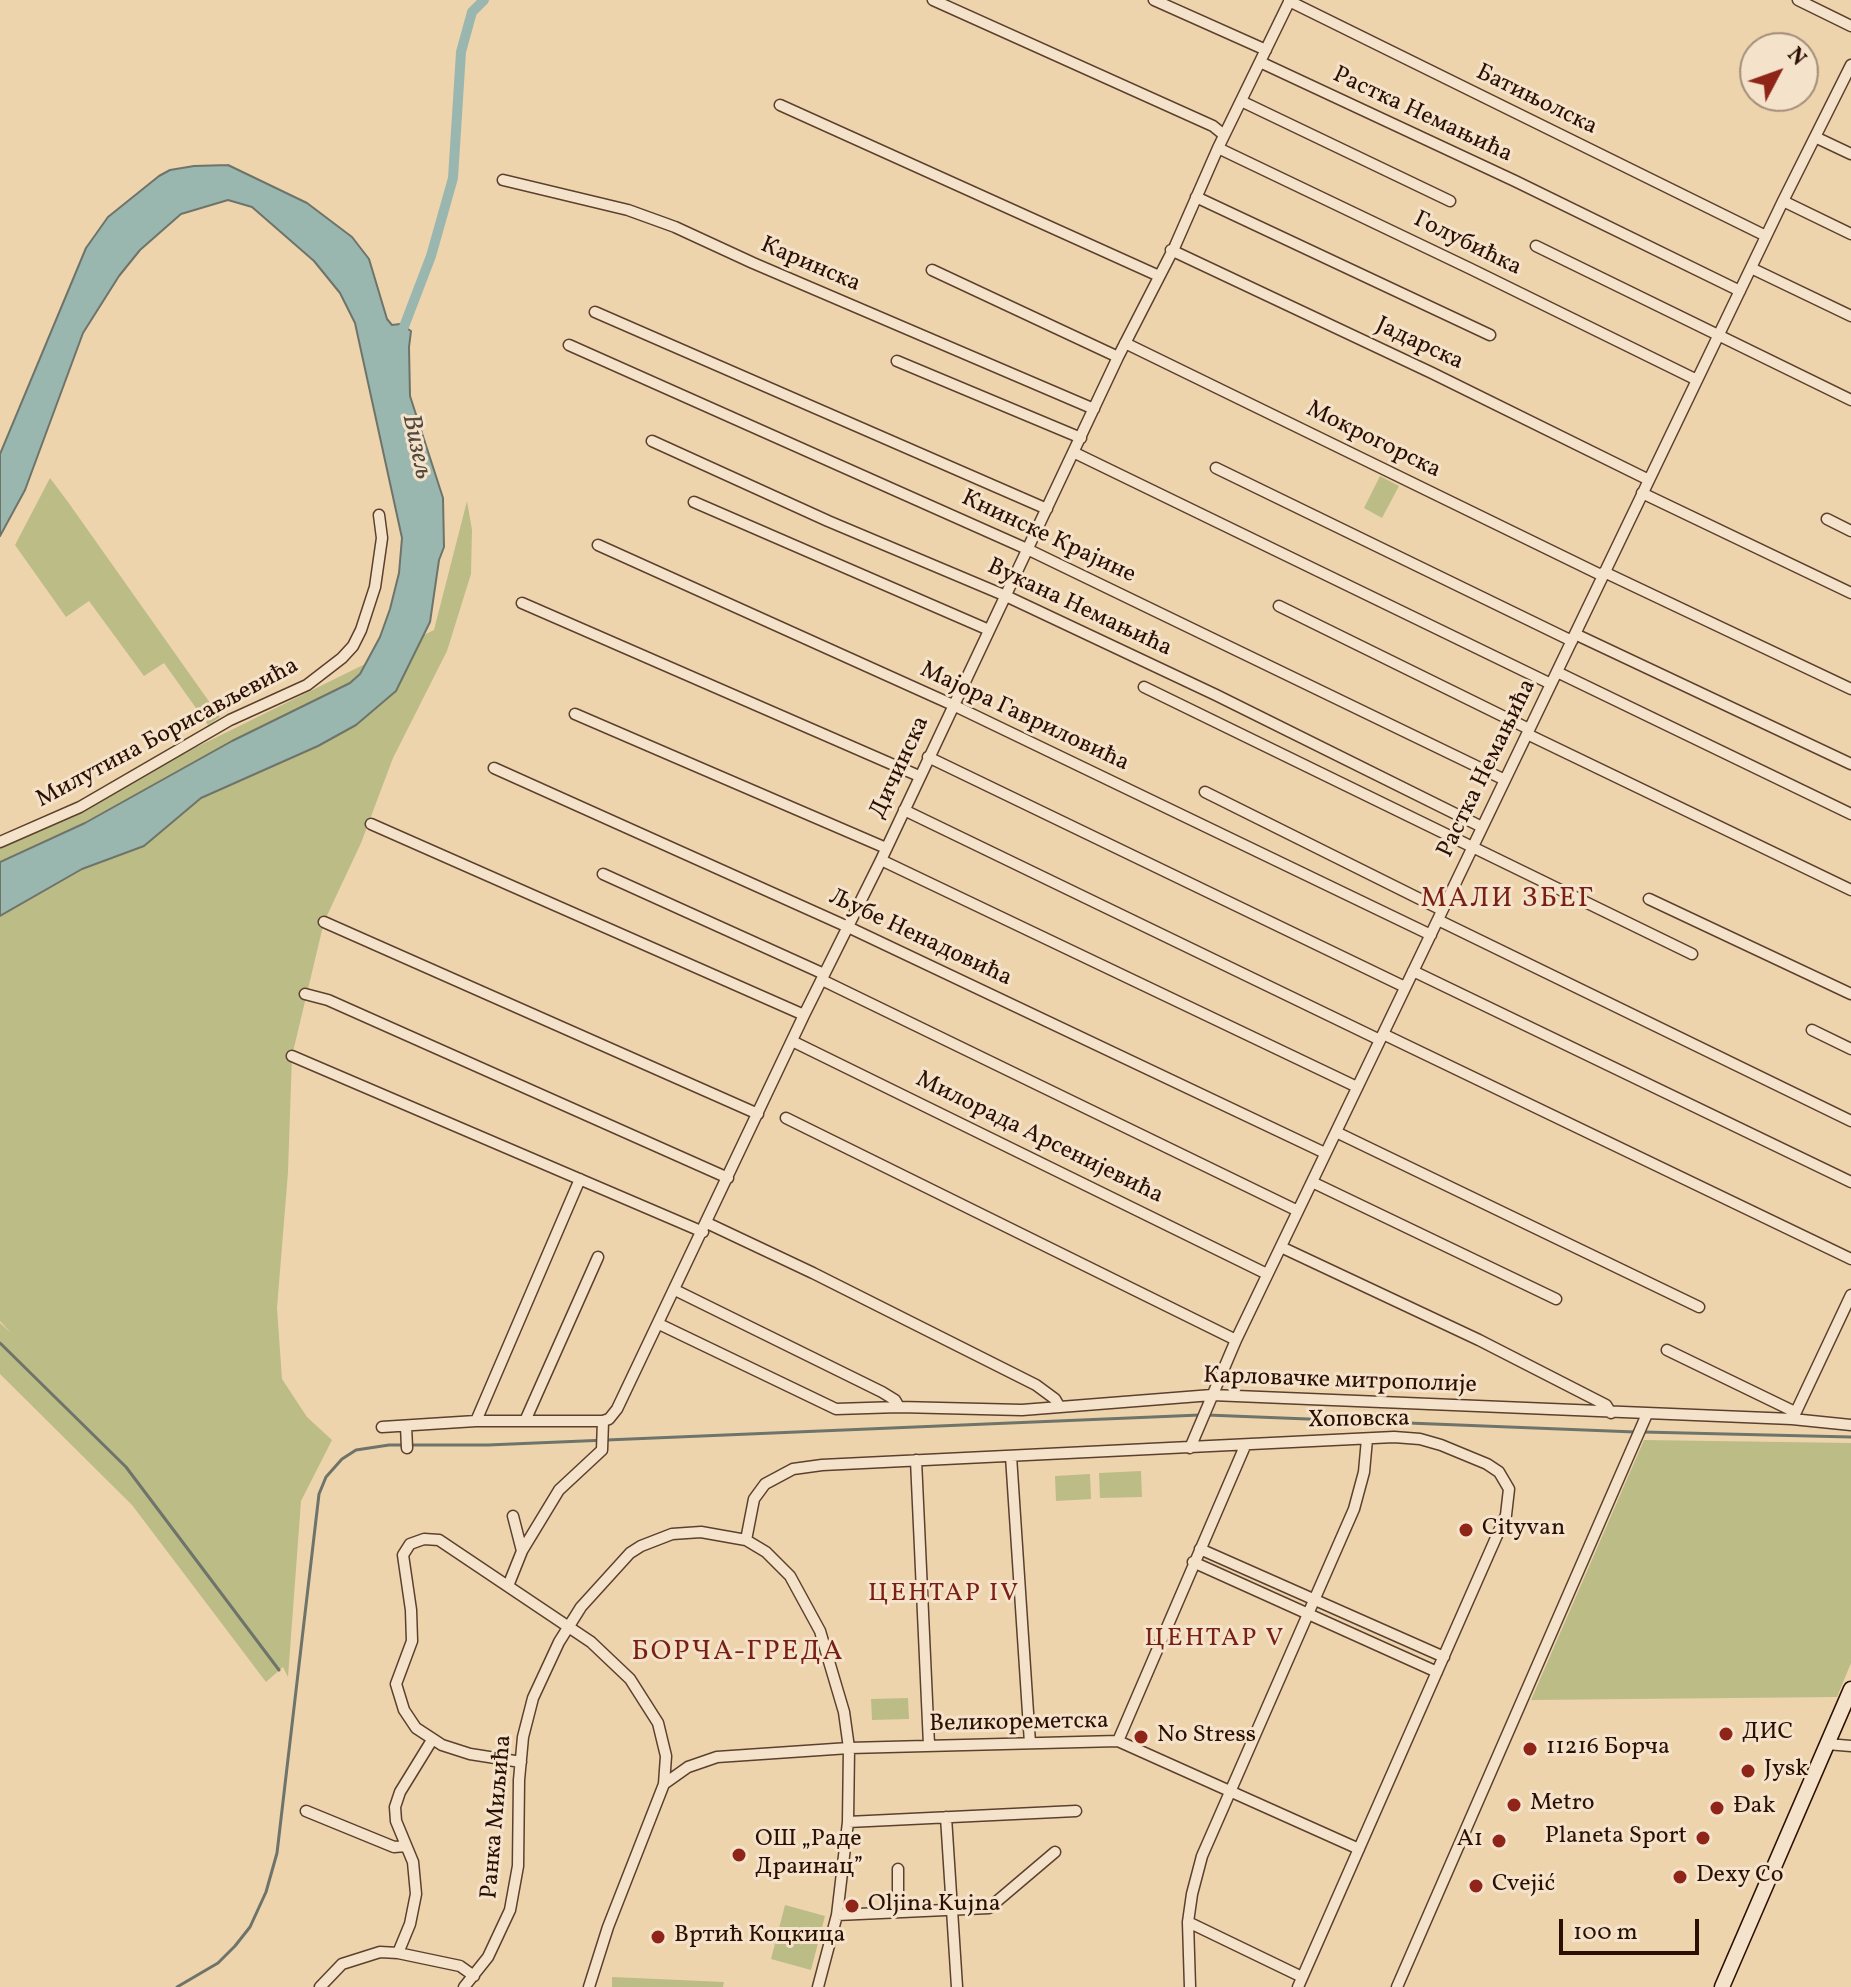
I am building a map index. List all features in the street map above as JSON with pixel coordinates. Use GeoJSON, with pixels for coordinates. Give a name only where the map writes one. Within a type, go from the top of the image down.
{"type":"FeatureCollection","features":[{"type":"Feature","properties":{"kind":"main road"},"geometry":{"type":"LineString","coordinates":[[1722,1987],[1851,1689]]}},
{"type":"Feature","properties":{"kind":"street"},"geometry":{"type":"LineString","coordinates":[[933,0],[1213,126],[1224,135]]}},
{"type":"Feature","properties":{"kind":"street"},"geometry":{"type":"LineString","coordinates":[[1154,0],[1266,50]]}},
{"type":"Feature","properties":{"kind":"street","name":"Дичинска"},"geometry":{"type":"LineString","coordinates":[[606,1423],[622,1401],[1290,0]]}},
{"type":"Feature","properties":{"kind":"street","name":"Батињолска"},"geometry":{"type":"LineString","coordinates":[[1290,0],[1766,236]]}},
{"type":"Feature","properties":{"kind":"street"},"geometry":{"type":"LineString","coordinates":[[1798,0],[1851,26]]}},
{"type":"Feature","properties":{"kind":"street","name":"Растка Немањића"},"geometry":{"type":"LineString","coordinates":[[1260,62],[1740,291]]}},
{"type":"Feature","properties":{"kind":"street","name":"Растка Немањића"},"geometry":{"type":"LineString","coordinates":[[1192,1444],[1267,1274],[1851,65]]}},
{"type":"Feature","properties":{"kind":"street"},"geometry":{"type":"LineString","coordinates":[[1241,101],[1450,201]]}},
{"type":"Feature","properties":{"kind":"street"},"geometry":{"type":"LineString","coordinates":[[780,105],[1159,276]]}},
{"type":"Feature","properties":{"kind":"street"},"geometry":{"type":"LineString","coordinates":[[1815,137],[1851,154]]}},
{"type":"Feature","properties":{"kind":"street","name":"Голубићка"},"geometry":{"type":"LineString","coordinates":[[1218,148],[1697,380]]}},
{"type":"Feature","properties":{"kind":"street","name":"Каринска"},"geometry":{"type":"LineString","coordinates":[[503,180],[628,210],[675,227],[1094,409]]}},
{"type":"Feature","properties":{"kind":"street"},"geometry":{"type":"LineString","coordinates":[[1196,197],[1490,335]]}},
{"type":"Feature","properties":{"kind":"street"},"geometry":{"type":"LineString","coordinates":[[1783,201],[1851,234]]}},
{"type":"Feature","properties":{"kind":"street"},"geometry":{"type":"LineString","coordinates":[[1536,246],[1851,400]]}},
{"type":"Feature","properties":{"kind":"street","name":"Јадарска"},"geometry":{"type":"LineString","coordinates":[[1171,250],[1649,480]]}},
{"type":"Feature","properties":{"kind":"street"},"geometry":{"type":"LineString","coordinates":[[1751,268],[1851,316]]}},
{"type":"Feature","properties":{"kind":"street"},"geometry":{"type":"LineString","coordinates":[[932,270],[1118,357]]}},
{"type":"Feature","properties":{"kind":"street"},"geometry":{"type":"LineString","coordinates":[[595,312],[1047,509]]}},
{"type":"Feature","properties":{"kind":"street","name":"Мокрогорска"},"geometry":{"type":"LineString","coordinates":[[1125,343],[1604,574],[1851,689]]}},
{"type":"Feature","properties":{"kind":"street","name":"Книнске Крајине"},"geometry":{"type":"LineString","coordinates":[[569,345],[1027,549],[1505,780]]}},
{"type":"Feature","properties":{"kind":"street"},"geometry":{"type":"LineString","coordinates":[[897,361],[1081,438]]}},
{"type":"Feature","properties":{"kind":"street","name":"Вукана Немањића"},"geometry":{"type":"LineString","coordinates":[[652,441],[828,521],[1006,596],[1216,695],[1482,827]]}},
{"type":"Feature","properties":{"kind":"street"},"geometry":{"type":"LineString","coordinates":[[1075,453],[1551,684]]}},
{"type":"Feature","properties":{"kind":"street"},"geometry":{"type":"LineString","coordinates":[[1216,468],[1851,764]]}},
{"type":"Feature","properties":{"kind":"street"},"geometry":{"type":"LineString","coordinates":[[1642,493],[1851,593]]}},
{"type":"Feature","properties":{"kind":"street"},"geometry":{"type":"LineString","coordinates":[[694,502],[989,630]]}},
{"type":"Feature","properties":{"kind":"street","name":"Милутина Борисављевића"},"geometry":{"type":"LineString","coordinates":[[0,842],[80,807],[230,720],[307,685],[342,658],[361,630],[375,587],[382,538],[379,515]]}},
{"type":"Feature","properties":{"kind":"street"},"geometry":{"type":"LineString","coordinates":[[1827,519],[1851,531]]}},
{"type":"Feature","properties":{"kind":"street","name":"Мајора Гавриловића"},"geometry":{"type":"LineString","coordinates":[[598,545],[953,705],[1431,935]]}},
{"type":"Feature","properties":{"kind":"street"},"geometry":{"type":"LineString","coordinates":[[522,603],[919,776]]}},
{"type":"Feature","properties":{"kind":"street"},"geometry":{"type":"LineString","coordinates":[[1279,606],[1851,890]]}},
{"type":"Feature","properties":{"kind":"street"},"geometry":{"type":"LineString","coordinates":[[1557,672],[1851,814]]}},
{"type":"Feature","properties":{"kind":"street"},"geometry":{"type":"LineString","coordinates":[[1144,687],[1692,954]]}},
{"type":"Feature","properties":{"kind":"street"},"geometry":{"type":"LineString","coordinates":[[575,714],[886,848]]}},
{"type":"Feature","properties":{"kind":"street"},"geometry":{"type":"LineString","coordinates":[[928,757],[1405,987]]}},
{"type":"Feature","properties":{"kind":"street","name":"Љубе Ненадовића"},"geometry":{"type":"LineString","coordinates":[[494,768],[848,927],[1325,1153]]}},
{"type":"Feature","properties":{"kind":"street"},"geometry":{"type":"LineString","coordinates":[[1205,792],[1440,915],[1851,1121]]}},
{"type":"Feature","properties":{"kind":"street"},"geometry":{"type":"LineString","coordinates":[[904,810],[1851,1259]]}},
{"type":"Feature","properties":{"kind":"street"},"geometry":{"type":"LineString","coordinates":[[371,824],[804,1015]]}},
{"type":"Feature","properties":{"kind":"street"},"geometry":{"type":"LineString","coordinates":[[881,860],[1357,1087]]}},
{"type":"Feature","properties":{"kind":"street"},"geometry":{"type":"LineString","coordinates":[[603,874],[823,977],[1298,1211]]}},
{"type":"Feature","properties":{"kind":"street"},"geometry":{"type":"LineString","coordinates":[[1649,899],[1851,994]]}},
{"type":"Feature","properties":{"kind":"street"},"geometry":{"type":"LineString","coordinates":[[324,922],[758,1114]]}},
{"type":"Feature","properties":{"kind":"street"},"geometry":{"type":"LineString","coordinates":[[1413,971],[1851,1182]]}},
{"type":"Feature","properties":{"kind":"street"},"geometry":{"type":"LineString","coordinates":[[305,994],[328,1000],[728,1178]]}},
{"type":"Feature","properties":{"kind":"street"},"geometry":{"type":"LineString","coordinates":[[1812,1030],[1851,1049]]}},
{"type":"Feature","properties":{"kind":"street","name":"Милорада Арсенијевића"},"geometry":{"type":"LineString","coordinates":[[792,1041],[1267,1274]]}},
{"type":"Feature","properties":{"kind":"street"},"geometry":{"type":"LineString","coordinates":[[292,1056],[580,1179],[813,1273],[1036,1385],[1055,1399],[1059,1406]]}},
{"type":"Feature","properties":{"kind":"street"},"geometry":{"type":"LineString","coordinates":[[786,1118],[1236,1340]]}},
{"type":"Feature","properties":{"kind":"street"},"geometry":{"type":"LineString","coordinates":[[1336,1132],[1699,1307]]}},
{"type":"Feature","properties":{"kind":"street"},"geometry":{"type":"LineString","coordinates":[[476,1421],[580,1179]]}},
{"type":"Feature","properties":{"kind":"street"},"geometry":{"type":"LineString","coordinates":[[1312,1182],[1556,1299]]}},
{"type":"Feature","properties":{"kind":"street"},"geometry":{"type":"LineString","coordinates":[[1281,1247],[1479,1340],[1606,1405],[1611,1413]]}},
{"type":"Feature","properties":{"kind":"street"},"geometry":{"type":"LineString","coordinates":[[525,1421],[598,1257]]}},
{"type":"Feature","properties":{"kind":"street"},"geometry":{"type":"LineString","coordinates":[[675,1290],[882,1392],[895,1400],[899,1407]]}},
{"type":"Feature","properties":{"kind":"street"},"geometry":{"type":"LineString","coordinates":[[1667,1350],[1794,1415],[1851,1295]]}},
{"type":"Feature","properties":{"kind":"street","name":"Карловачке митрополије"},"geometry":{"type":"LineString","coordinates":[[659,1324],[836,1409],[1022,1410],[1212,1395],[1611,1413],[1794,1415],[1850,1422]]}},
{"type":"Feature","properties":{"kind":"street"},"geometry":{"type":"LineString","coordinates":[[1397,1987],[1647,1414]]}},
{"type":"Feature","properties":{"kind":"street"},"geometry":{"type":"LineString","coordinates":[[382,1427],[476,1421],[606,1423],[602,1450],[559,1490],[522,1551],[508,1586]]}},
{"type":"Feature","properties":{"kind":"street"},"geometry":{"type":"LineString","coordinates":[[406,1426],[407,1444]]}},
{"type":"Feature","properties":{"kind":"street","name":"Хоповска"},"geometry":{"type":"LineString","coordinates":[[746,1540],[754,1499],[765,1484],[800,1467],[1192,1444],[1245,1446],[1394,1437],[1420,1439],[1461,1452],[1499,1472],[1509,1489],[1506,1515],[1300,1982]]}},
{"type":"Feature","properties":{"kind":"street"},"geometry":{"type":"LineString","coordinates":[[1190,1987],[1188,1922],[1202,1856],[1360,1491],[1367,1439]]}},
{"type":"Feature","properties":{"kind":"street"},"geometry":{"type":"LineString","coordinates":[[1118,1741],[1245,1446]]}},
{"type":"Feature","properties":{"kind":"street"},"geometry":{"type":"LineString","coordinates":[[1011,1456],[1030,1743]]}},
{"type":"Feature","properties":{"kind":"street"},"geometry":{"type":"LineString","coordinates":[[916,1460],[929,1745]]}},
{"type":"Feature","properties":{"kind":"street"},"geometry":{"type":"LineString","coordinates":[[513,1516],[522,1551]]}},
{"type":"Feature","properties":{"kind":"street","name":"Ранка Миљића"},"geometry":{"type":"LineString","coordinates":[[464,1987],[495,1947],[514,1893],[518,1866],[523,1737],[533,1698],[569,1626],[610,1572],[641,1546],[672,1534],[687,1532],[724,1534],[746,1540],[766,1552],[790,1576],[807,1602],[835,1678],[849,1748],[848,1822],[837,1915],[818,1987]]}},
{"type":"Feature","properties":{"kind":"street"},"geometry":{"type":"LineString","coordinates":[[521,1762],[462,1752],[432,1740],[411,1722],[397,1687],[412,1641],[403,1555],[405,1548],[424,1539],[439,1540],[569,1626],[619,1666],[652,1711],[665,1748],[664,1784],[608,1927],[589,1987]]}},
{"type":"Feature","properties":{"kind":"street"},"geometry":{"type":"LineString","coordinates":[[1200,1549],[1444,1657]]}},
{"type":"Feature","properties":{"kind":"street"},"geometry":{"type":"LineString","coordinates":[[1193,1562],[1437,1672]]}},
{"type":"Feature","properties":{"kind":"street"},"geometry":{"type":"LineString","coordinates":[[398,1953],[416,1903],[414,1869],[396,1821],[395,1807],[400,1792],[432,1740]]}},
{"type":"Feature","properties":{"kind":"street","name":"Великореметска"},"geometry":{"type":"LineString","coordinates":[[664,1784],[688,1767],[717,1757],[849,1748],[1118,1741],[1359,1849]]}},
{"type":"Feature","properties":{"kind":"street"},"geometry":{"type":"LineString","coordinates":[[1827,1744],[1851,1746]]}},
{"type":"Feature","properties":{"kind":"street"},"geometry":{"type":"LineString","coordinates":[[306,1811],[394,1847],[406,1846]]}},
{"type":"Feature","properties":{"kind":"street"},"geometry":{"type":"LineString","coordinates":[[848,1822],[1076,1811]]}},
{"type":"Feature","properties":{"kind":"street"},"geometry":{"type":"LineString","coordinates":[[946,1817],[957,1987]]}},
{"type":"Feature","properties":{"kind":"street"},"geometry":{"type":"LineString","coordinates":[[837,1915],[989,1908],[1055,1852]]}},
{"type":"Feature","properties":{"kind":"street"},"geometry":{"type":"LineString","coordinates":[[898,1869],[898,1912]]}},
{"type":"Feature","properties":{"kind":"street"},"geometry":{"type":"LineString","coordinates":[[1188,1922],[1300,1982]]}},
{"type":"Feature","properties":{"kind":"street"},"geometry":{"type":"LineString","coordinates":[[320,1987],[334,1970],[368,1953],[398,1953],[460,1966],[474,1976]]}},
{"type":"Feature","properties":{"kind":"green space"},"geometry":{"type":"Polygon","coordinates":[[[1380,476],[1399,486],[1382,518],[1364,508],[1380,476]]]}},
{"type":"Feature","properties":{"kind":"green space"},"geometry":{"type":"Polygon","coordinates":[[[50,478],[220,717],[208,725],[164,663],[144,676],[89,601],[66,617],[15,545],[50,478]]]}},
{"type":"Feature","properties":{"kind":"green space"},"geometry":{"type":"Polygon","coordinates":[[[467,501],[472,530],[471,574],[447,651],[393,758],[361,843],[324,922],[292,1056],[288,1172],[277,1308],[282,1379],[307,1417],[332,1440],[301,1501],[288,1677],[283,1667],[266,1682],[132,1505],[0,1374],[0,1323],[11,1333],[0,1321],[0,844],[434,630],[467,501]]]}},
{"type":"Feature","properties":{"kind":"green space"},"geometry":{"type":"Polygon","coordinates":[[[1644,1440],[1851,1443],[1851,1663],[1837,1697],[1531,1700],[1644,1440]]]}},
{"type":"Feature","properties":{"kind":"green space"},"geometry":{"type":"Polygon","coordinates":[[[1141,1471],[1142,1497],[1100,1498],[1099,1473],[1141,1471]]]}},
{"type":"Feature","properties":{"kind":"green space"},"geometry":{"type":"Polygon","coordinates":[[[1090,1474],[1091,1499],[1056,1501],[1055,1476],[1090,1474]]]}},
{"type":"Feature","properties":{"kind":"green space"},"geometry":{"type":"Polygon","coordinates":[[[908,1698],[909,1719],[872,1720],[871,1699],[908,1698]]]}},
{"type":"Feature","properties":{"kind":"green space"},"geometry":{"type":"Polygon","coordinates":[[[785,1905],[825,1916],[811,1970],[771,1959],[785,1905]]]}},
{"type":"Feature","properties":{"kind":"green space"},"geometry":{"type":"Polygon","coordinates":[[[612,1977],[724,1982],[723,1987],[612,1987],[612,1977]]]}},
{"type":"Feature","properties":{"kind":"water","name":"Визељ"},"geometry":{"type":"Polygon","coordinates":[[[228,165],[307,203],[352,237],[369,259],[387,319],[392,325],[400,324],[411,331],[410,396],[443,498],[444,547],[439,560],[430,622],[396,691],[356,725],[318,746],[201,798],[144,846],[82,869],[0,916],[0,862],[85,823],[232,741],[350,683],[360,674],[380,637],[390,609],[399,573],[402,538],[355,323],[340,293],[314,261],[252,207],[228,200],[181,214],[140,250],[119,276],[83,333],[25,490],[0,536],[0,454],[86,248],[108,217],[159,176],[170,170],[194,166],[228,165]]]}},
{"type":"Feature","properties":{"kind":"waterway"},"geometry":{"type":"LineString","coordinates":[[400,337],[431,256],[453,178],[461,52],[472,12],[484,0]]}},
{"type":"Feature","properties":{"kind":"waterway"},"geometry":{"type":"LineString","coordinates":[[0,1343],[126,1467],[279,1670]]}},
{"type":"Feature","properties":{"kind":"waterway"},"geometry":{"type":"LineString","coordinates":[[177,1987],[218,1963],[235,1946],[250,1927],[266,1892],[277,1853],[319,1494],[326,1477],[342,1459],[356,1450],[389,1445],[488,1445],[1200,1415]]}},
{"type":"Feature","properties":{"kind":"waterway"},"geometry":{"type":"LineString","coordinates":[[1207,1415],[1635,1432]]}},
{"type":"Feature","properties":{"kind":"waterway"},"geometry":{"type":"LineString","coordinates":[[1643,1432],[1851,1437]]}},
{"type":"Feature","properties":{"kind":"place","name":"Cityvan"},"geometry":{"type":"Point","coordinates":[1466,1530]}},
{"type":"Feature","properties":{"kind":"place","name":"ДИС"},"geometry":{"type":"Point","coordinates":[1726,1734]}},
{"type":"Feature","properties":{"kind":"place","name":"No Stress"},"geometry":{"type":"Point","coordinates":[1141,1737]}},
{"type":"Feature","properties":{"kind":"place","name":"11216 Борча"},"geometry":{"type":"Point","coordinates":[1530,1749]}},
{"type":"Feature","properties":{"kind":"place","name":"Jysk"},"geometry":{"type":"Point","coordinates":[1748,1771]}},
{"type":"Feature","properties":{"kind":"place","name":"Metro"},"geometry":{"type":"Point","coordinates":[1514,1805]}},
{"type":"Feature","properties":{"kind":"place","name":"Đak"},"geometry":{"type":"Point","coordinates":[1717,1808]}},
{"type":"Feature","properties":{"kind":"place","name":"Planeta Sport"},"geometry":{"type":"Point","coordinates":[1703,1838]}},
{"type":"Feature","properties":{"kind":"place","name":"A1"},"geometry":{"type":"Point","coordinates":[1499,1841]}},
{"type":"Feature","properties":{"kind":"place","name":"ОШ „Раде Драинац”"},"geometry":{"type":"Point","coordinates":[739,1855]}},
{"type":"Feature","properties":{"kind":"place","name":"Dexy Co"},"geometry":{"type":"Point","coordinates":[1680,1877]}},
{"type":"Feature","properties":{"kind":"place","name":"Cvejić"},"geometry":{"type":"Point","coordinates":[1476,1886]}},
{"type":"Feature","properties":{"kind":"place","name":"Oljina Kujna"},"geometry":{"type":"Point","coordinates":[852,1906]}},
{"type":"Feature","properties":{"kind":"place","name":"Вртић Коцкица"},"geometry":{"type":"Point","coordinates":[658,1937]}},
{"type":"Feature","properties":{"kind":"district","name":"МАЛИ ЗБЕГ"},"geometry":{"type":"Point","coordinates":[1508,901]}},
{"type":"Feature","properties":{"kind":"district","name":"ЦЕНТАР IV"},"geometry":{"type":"Point","coordinates":[944,1595]}},
{"type":"Feature","properties":{"kind":"district","name":"ЦЕНТАР V"},"geometry":{"type":"Point","coordinates":[1215,1640]}},
{"type":"Feature","properties":{"kind":"district","name":"БОРЧА-ГРЕДА"},"geometry":{"type":"Point","coordinates":[738,1654]}}]}
